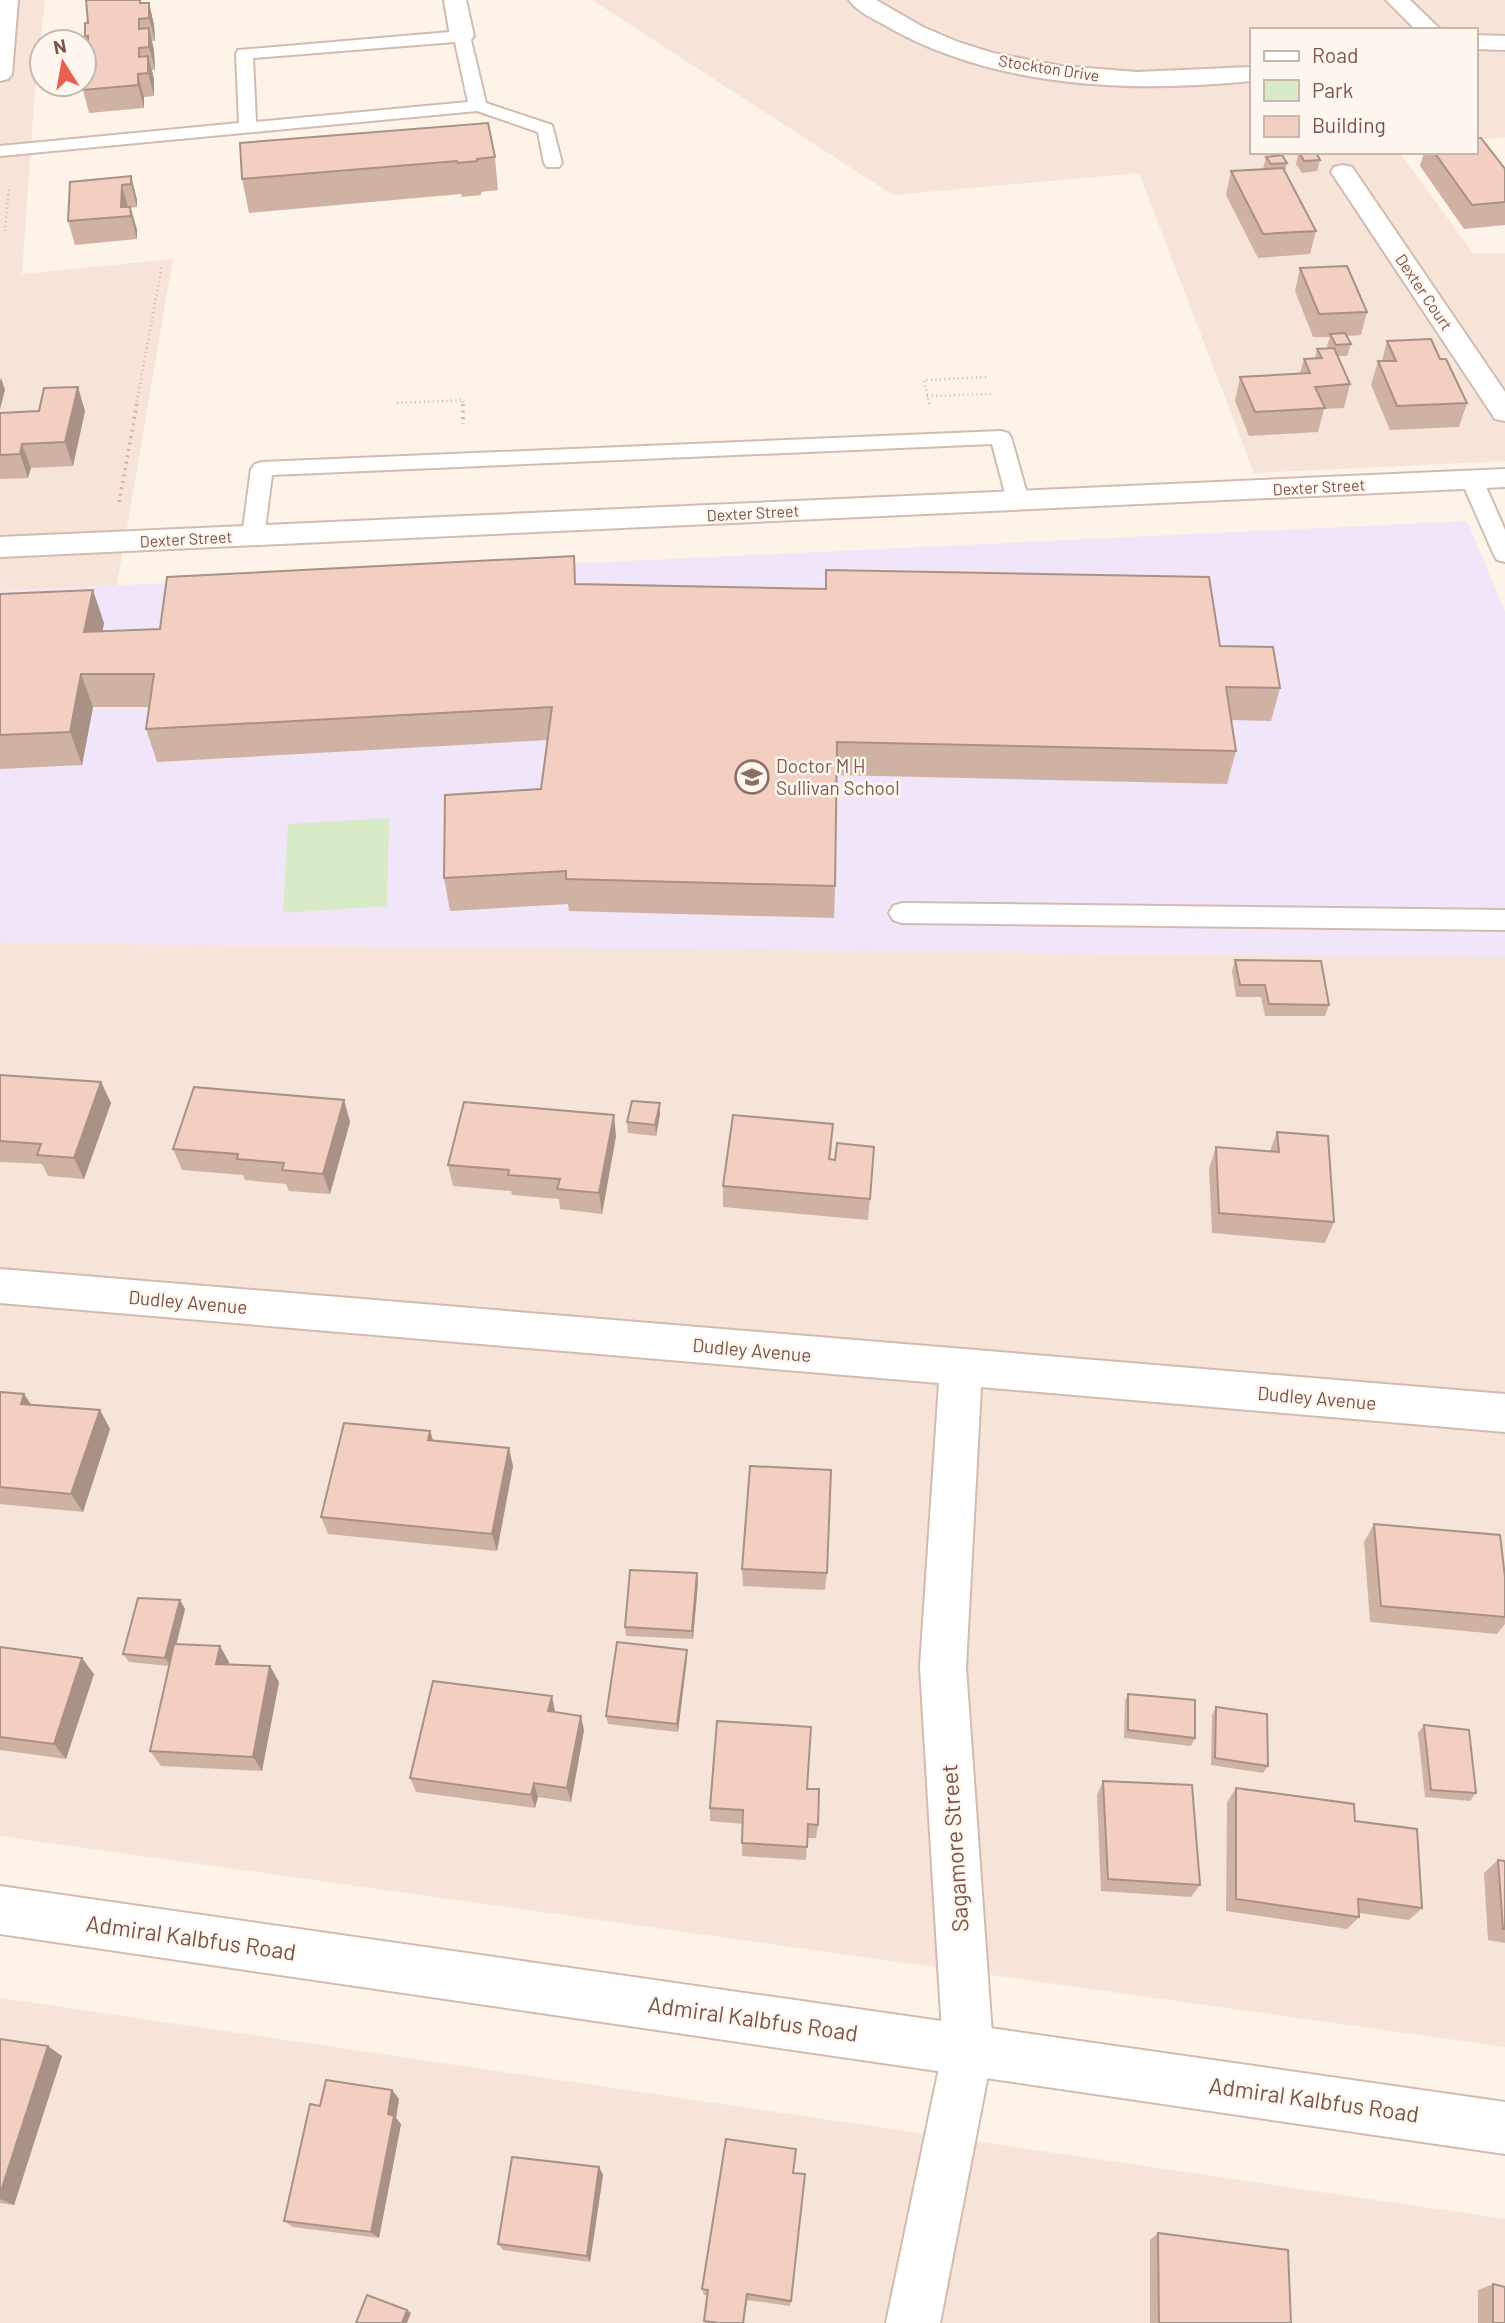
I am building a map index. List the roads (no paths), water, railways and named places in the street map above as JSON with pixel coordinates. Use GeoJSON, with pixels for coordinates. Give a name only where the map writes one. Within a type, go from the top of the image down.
{"type":"FeatureCollection","features":[{"type":"Feature","properties":{"kind":"street"},"geometry":{"type":"LineString","coordinates":[[0,74],[7,0]]}},
{"type":"Feature","properties":{"kind":"street"},"geometry":{"type":"LineString","coordinates":[[455,0],[462,37]]}},
{"type":"Feature","properties":{"kind":"street","name":"Stockton Drive"},"geometry":{"type":"LineString","coordinates":[[860,0],[904,27],[948,47],[1032,68],[1174,82],[1250,74]]}},
{"type":"Feature","properties":{"kind":"street"},"geometry":{"type":"LineString","coordinates":[[1397,0],[1428,28]]}},
{"type":"Feature","properties":{"kind":"street"},"geometry":{"type":"LineString","coordinates":[[1477,42],[1505,43]]}},
{"type":"Feature","properties":{"kind":"street","name":"Dexter Court"},"geometry":{"type":"LineString","coordinates":[[1343,172],[1505,413]]}},
{"type":"Feature","properties":{"kind":"street","name":"Dexter Street"},"geometry":{"type":"LineString","coordinates":[[0,547],[1505,478]]}},
{"type":"Feature","properties":{"kind":"street","name":"Dudley Avenue"},"geometry":{"type":"LineString","coordinates":[[0,1286],[1505,1413]]}},
{"type":"Feature","properties":{"kind":"street","name":"Sagamore Street"},"geometry":{"type":"LineString","coordinates":[[914,2323],[968,2049],[943,1667],[961,1368]]}},
{"type":"Feature","properties":{"kind":"street","name":"Admiral Kalbfus Road"},"geometry":{"type":"LineString","coordinates":[[0,1910],[1505,2128]]}},
{"type":"Feature","properties":{"kind":"lane"},"geometry":{"type":"LineString","coordinates":[[248,128],[244,54],[462,37],[478,106]]}},
{"type":"Feature","properties":{"kind":"lane"},"geometry":{"type":"LineString","coordinates":[[0,151],[478,106],[516,117],[546,130],[554,163]]}},
{"type":"Feature","properties":{"kind":"lane"},"geometry":{"type":"LineString","coordinates":[[253,536],[262,469],[1001,437],[1018,500]]}},
{"type":"Feature","properties":{"kind":"lane"},"geometry":{"type":"LineString","coordinates":[[1472,480],[1505,555]]}},
{"type":"Feature","properties":{"kind":"lane"},"geometry":{"type":"LineString","coordinates":[[902,913],[1505,920]]}},
{"type":"Feature","properties":{"kind":"place","name":"Doctor M H Sullivan School"},"geometry":{"type":"Point","coordinates":[752,777]}}]}
